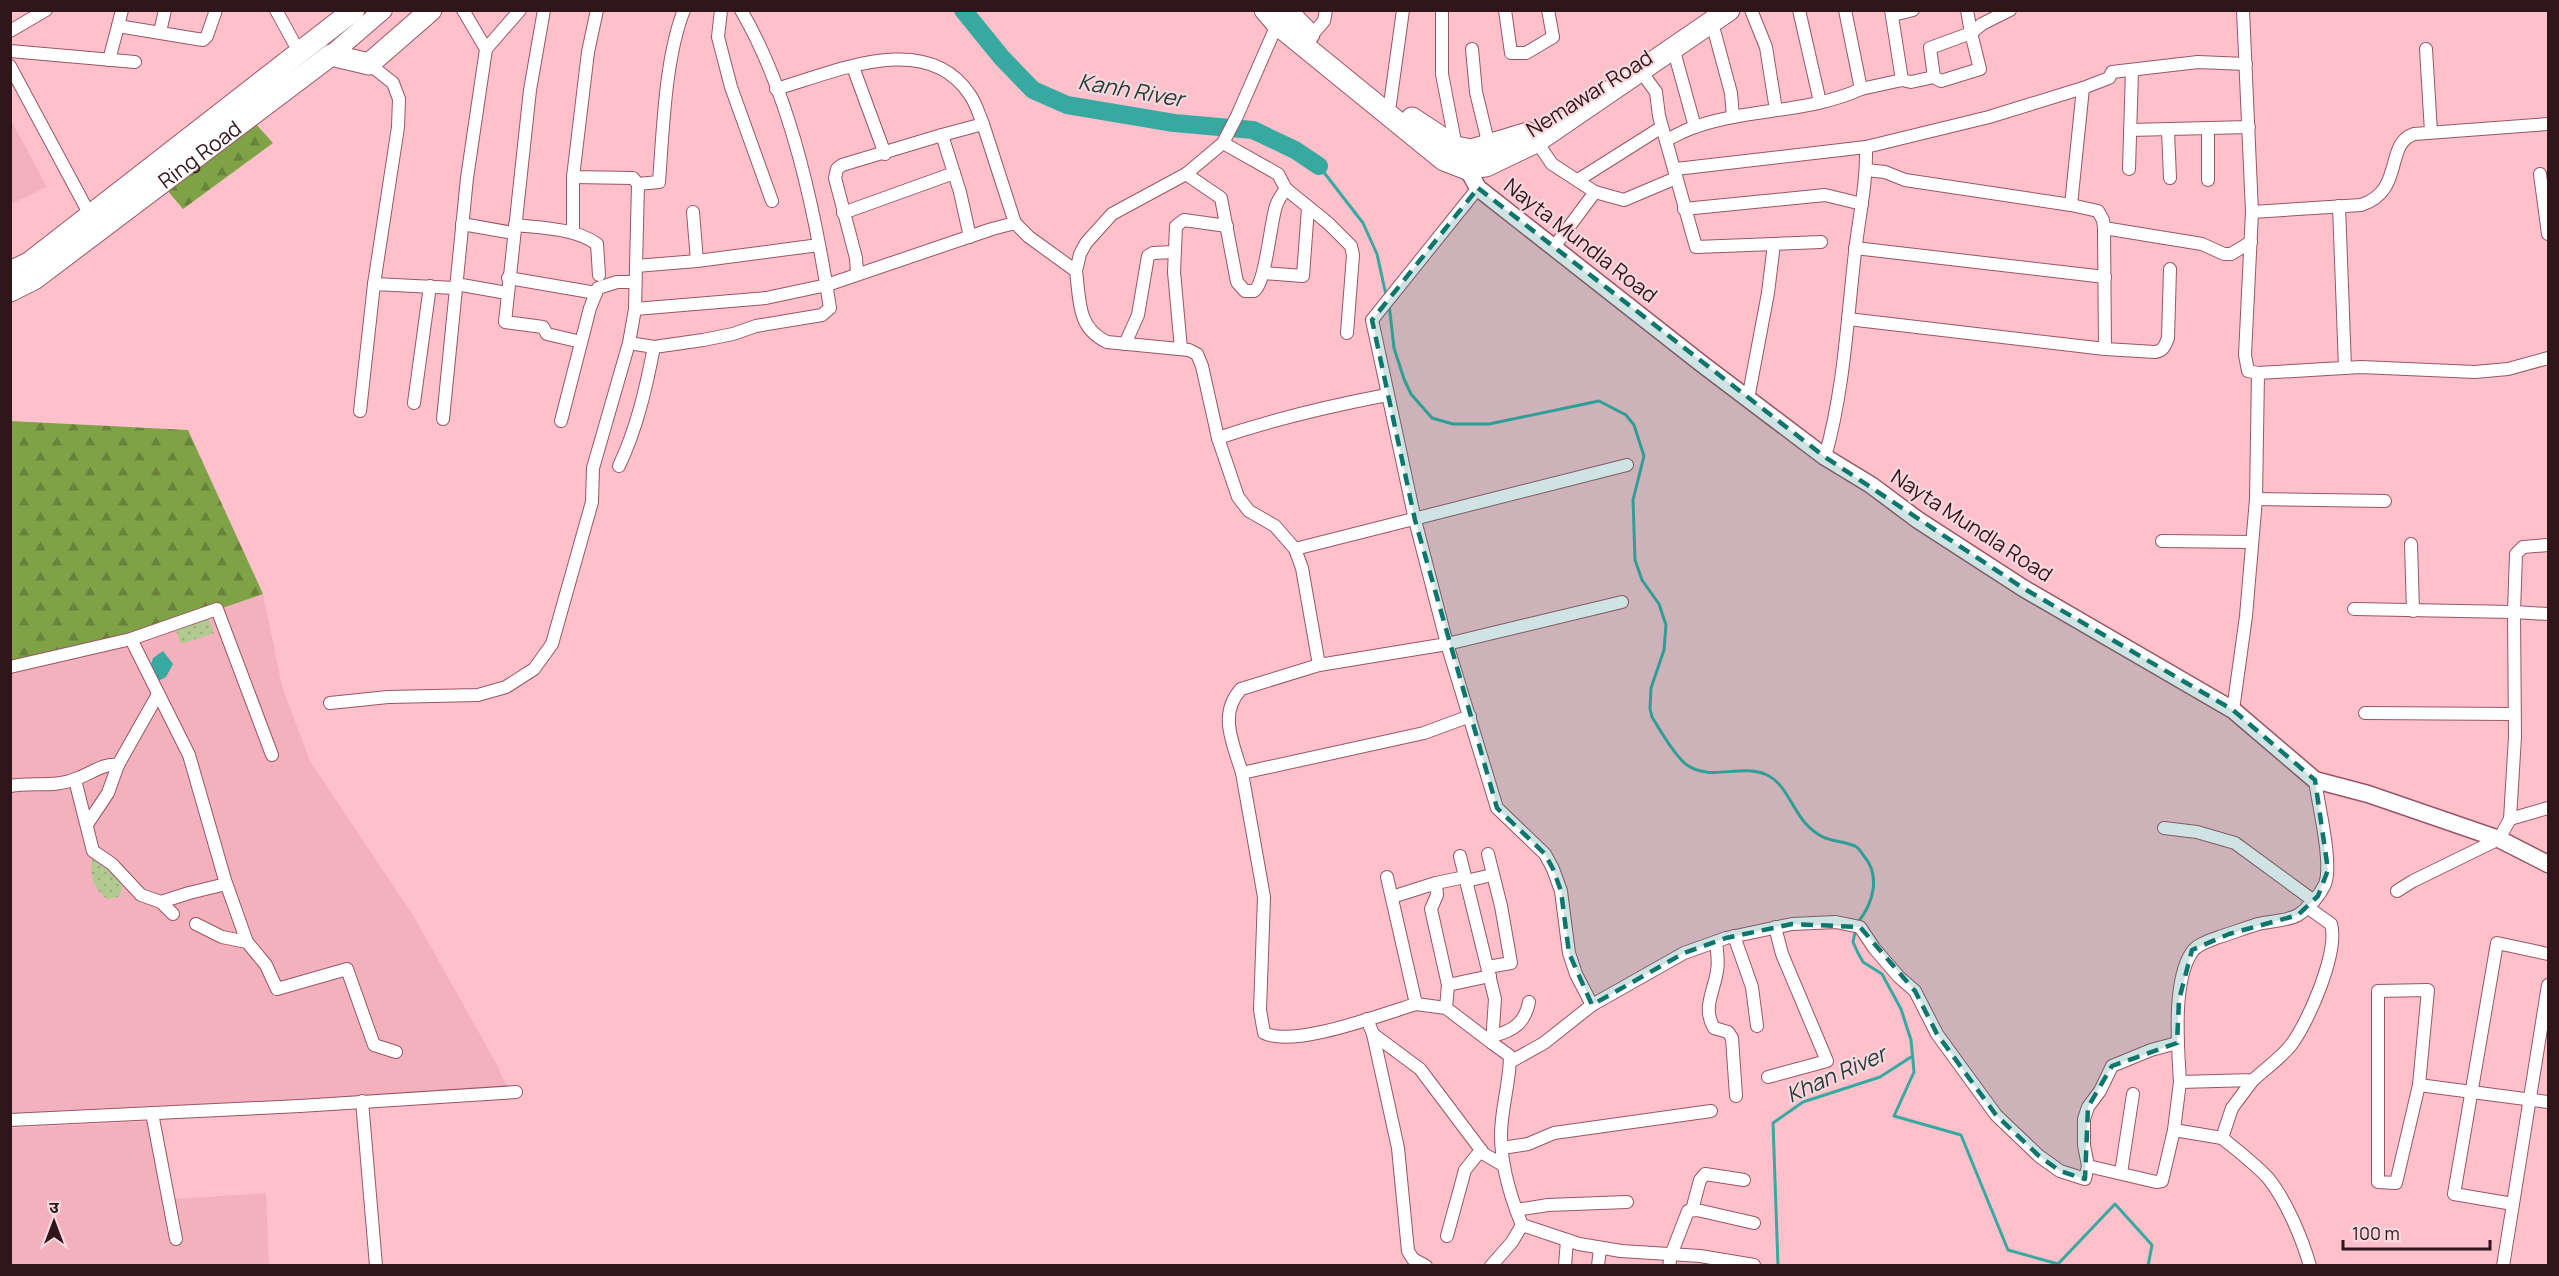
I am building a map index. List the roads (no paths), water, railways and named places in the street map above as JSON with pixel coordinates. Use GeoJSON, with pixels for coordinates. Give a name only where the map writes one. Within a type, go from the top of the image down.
{"type":"FeatureCollection","features":[{"type":"Feature","properties":{"kind":"highway","name":"Ring Road"},"geometry":{"type":"LineString","coordinates":[[10,272],[29,263],[354,10]]}},
{"type":"Feature","properties":{"kind":"highway"},"geometry":{"type":"LineString","coordinates":[[331,55],[369,64],[431,10]]}},
{"type":"Feature","properties":{"kind":"highway"},"geometry":{"type":"LineString","coordinates":[[1278,14],[1311,36],[1390,104],[1456,147]]}},
{"type":"Feature","properties":{"kind":"highway"},"geometry":{"type":"LineString","coordinates":[[1278,14],[1444,160],[1467,169]]}},
{"type":"Feature","properties":{"kind":"highway","name":"Nemawar Road"},"geometry":{"type":"LineString","coordinates":[[1467,169],[1486,166],[1533,137],[1716,14]]}},
{"type":"Feature","properties":{"kind":"highway","name":"Ring Road"},"geometry":{"type":"LineString","coordinates":[[10,291],[34,279],[331,55]]}},
{"type":"Feature","properties":{"kind":"highway","name":"Nemawar Road"},"geometry":{"type":"LineString","coordinates":[[1456,147],[1471,150],[1533,137]]}},
{"type":"Feature","properties":{"kind":"main road","name":"Ring Road"},"geometry":{"type":"LineString","coordinates":[[331,55],[383,10]]}},
{"type":"Feature","properties":{"kind":"main road","name":"Nayta Mundla Road"},"geometry":{"type":"LineString","coordinates":[[1456,147],[1478,188],[1748,399],[1825,457],[1871,485],[1918,520],[2023,588],[2233,710],[2315,780],[2368,794],[2499,838],[2548,864]]}},
{"type":"Feature","properties":{"kind":"street"},"geometry":{"type":"LineString","coordinates":[[10,31],[46,10]]}},
{"type":"Feature","properties":{"kind":"street"},"geometry":{"type":"LineString","coordinates":[[109,60],[122,10]]}},
{"type":"Feature","properties":{"kind":"street"},"geometry":{"type":"LineString","coordinates":[[160,32],[165,10]]}},
{"type":"Feature","properties":{"kind":"street"},"geometry":{"type":"LineString","coordinates":[[118,26],[203,40],[207,36],[216,10]]}},
{"type":"Feature","properties":{"kind":"street"},"geometry":{"type":"LineString","coordinates":[[276,10],[299,52]]}},
{"type":"Feature","properties":{"kind":"street"},"geometry":{"type":"LineString","coordinates":[[463,10],[486,49]]}},
{"type":"Feature","properties":{"kind":"street"},"geometry":{"type":"LineString","coordinates":[[443,419],[462,224],[486,49],[520,10]]}},
{"type":"Feature","properties":{"kind":"street"},"geometry":{"type":"LineString","coordinates":[[544,10],[540,46],[530,90],[505,322],[543,327],[547,334],[581,342]]}},
{"type":"Feature","properties":{"kind":"street"},"geometry":{"type":"LineString","coordinates":[[573,232],[573,177],[588,52],[597,10]]}},
{"type":"Feature","properties":{"kind":"street"},"geometry":{"type":"LineString","coordinates":[[638,184],[659,182],[665,101],[679,24],[684,10]]}},
{"type":"Feature","properties":{"kind":"street"},"geometry":{"type":"LineString","coordinates":[[721,10],[718,37],[731,87],[772,201]]}},
{"type":"Feature","properties":{"kind":"street"},"geometry":{"type":"LineString","coordinates":[[629,343],[654,347],[703,340],[733,334],[756,326],[822,315],[830,308],[808,184],[756,35],[741,10]]}},
{"type":"Feature","properties":{"kind":"street"},"geometry":{"type":"LineString","coordinates":[[1311,36],[1324,21],[1326,10]]}},
{"type":"Feature","properties":{"kind":"street"},"geometry":{"type":"LineString","coordinates":[[1390,104],[1403,10]]}},
{"type":"Feature","properties":{"kind":"street"},"geometry":{"type":"LineString","coordinates":[[1442,10],[1442,74],[1456,147]]}},
{"type":"Feature","properties":{"kind":"street"},"geometry":{"type":"LineString","coordinates":[[1505,10],[1511,53],[1526,53],[1553,37],[1548,10]]}},
{"type":"Feature","properties":{"kind":"street"},"geometry":{"type":"LineString","coordinates":[[1751,10],[1766,46],[1776,110]]}},
{"type":"Feature","properties":{"kind":"street"},"geometry":{"type":"LineString","coordinates":[[1799,10],[1820,102]]}},
{"type":"Feature","properties":{"kind":"street"},"geometry":{"type":"LineString","coordinates":[[1845,10],[1861,89]]}},
{"type":"Feature","properties":{"kind":"street"},"geometry":{"type":"LineString","coordinates":[[1902,80],[1892,13],[1913,10]]}},
{"type":"Feature","properties":{"kind":"street"},"geometry":{"type":"LineString","coordinates":[[1666,140],[1695,127],[1733,117],[1839,99],[1861,89],[1902,80],[1911,82],[1934,77],[1941,81],[1980,69],[1967,10]]}},
{"type":"Feature","properties":{"kind":"street"},"geometry":{"type":"LineString","coordinates":[[1934,77],[1930,48],[1971,33],[2010,10]]}},
{"type":"Feature","properties":{"kind":"street"},"geometry":{"type":"LineString","coordinates":[[2243,10],[2252,212],[2246,356],[2248,371],[2258,373],[2345,368],[2475,372],[2508,369],[2548,358]]}},
{"type":"Feature","properties":{"kind":"street"},"geometry":{"type":"LineString","coordinates":[[1278,14],[1237,116],[1223,143],[1186,174],[1112,214],[1086,243],[1078,262],[1085,325],[1097,337],[1107,342],[1189,350],[1197,354],[1202,366],[1218,438],[1238,497],[1248,511],[1275,526],[1295,549],[1302,568],[1319,665]]}},
{"type":"Feature","properties":{"kind":"street"},"geometry":{"type":"LineString","coordinates":[[1716,14],[1731,93],[1733,117]]}},
{"type":"Feature","properties":{"kind":"street"},"geometry":{"type":"LineString","coordinates":[[1672,45],[1695,127]]}},
{"type":"Feature","properties":{"kind":"street"},"geometry":{"type":"LineString","coordinates":[[1472,48],[1476,92],[1489,146]]}},
{"type":"Feature","properties":{"kind":"street"},"geometry":{"type":"LineString","coordinates":[[2426,49],[2431,132]]}},
{"type":"Feature","properties":{"kind":"street"},"geometry":{"type":"LineString","coordinates":[[10,51],[135,62]]}},
{"type":"Feature","properties":{"kind":"street"},"geometry":{"type":"LineString","coordinates":[[776,89],[853,67],[891,59],[913,59],[932,64],[960,81],[971,96],[983,124],[1018,227],[1078,262]]}},
{"type":"Feature","properties":{"kind":"street"},"geometry":{"type":"LineString","coordinates":[[1533,137],[1552,164],[1595,192],[1624,200],[1676,173],[1866,147],[1989,117],[2083,88],[2109,78],[2112,72],[2198,62],[2246,64]]}},
{"type":"Feature","properties":{"kind":"street"},"geometry":{"type":"LineString","coordinates":[[360,411],[374,284],[398,127],[399,99],[393,83],[369,64]]}},
{"type":"Feature","properties":{"kind":"street"},"geometry":{"type":"LineString","coordinates":[[10,66],[88,217]]}},
{"type":"Feature","properties":{"kind":"street"},"geometry":{"type":"LineString","coordinates":[[853,67],[885,154]]}},
{"type":"Feature","properties":{"kind":"street"},"geometry":{"type":"LineString","coordinates":[[1639,67],[1656,92],[1662,127],[1696,247],[1821,242]]}},
{"type":"Feature","properties":{"kind":"street"},"geometry":{"type":"LineString","coordinates":[[2129,169],[2132,70]]}},
{"type":"Feature","properties":{"kind":"street"},"geometry":{"type":"LineString","coordinates":[[10,80],[88,217]]}},
{"type":"Feature","properties":{"kind":"street"},"geometry":{"type":"LineString","coordinates":[[2071,205],[2083,88]]}},
{"type":"Feature","properties":{"kind":"street"},"geometry":{"type":"LineString","coordinates":[[857,273],[856,258],[835,178],[837,169],[842,165],[983,124]]}},
{"type":"Feature","properties":{"kind":"street"},"geometry":{"type":"LineString","coordinates":[[2252,212],[2361,205],[2373,201],[2382,194],[2388,183],[2405,138],[2414,134],[2548,124]]}},
{"type":"Feature","properties":{"kind":"street"},"geometry":{"type":"LineString","coordinates":[[1578,180],[1662,127]]}},
{"type":"Feature","properties":{"kind":"street"},"geometry":{"type":"LineString","coordinates":[[2130,130],[2249,127]]}},
{"type":"Feature","properties":{"kind":"street"},"geometry":{"type":"LineString","coordinates":[[2208,129],[2208,180]]}},
{"type":"Feature","properties":{"kind":"street"},"geometry":{"type":"LineString","coordinates":[[2168,130],[2170,178]]}},
{"type":"Feature","properties":{"kind":"street"},"geometry":{"type":"LineString","coordinates":[[942,135],[970,237]]}},
{"type":"Feature","properties":{"kind":"street"},"geometry":{"type":"LineString","coordinates":[[1223,143],[1278,174],[1286,189],[1328,223],[1351,246],[1353,255],[1347,333]]}},
{"type":"Feature","properties":{"kind":"street"},"geometry":{"type":"LineString","coordinates":[[1825,457],[1842,389],[1855,248],[1866,170],[1866,147]]}},
{"type":"Feature","properties":{"kind":"street"},"geometry":{"type":"LineString","coordinates":[[1866,170],[1886,172],[1905,180],[2098,211],[2104,228],[2105,349]]}},
{"type":"Feature","properties":{"kind":"street"},"geometry":{"type":"LineString","coordinates":[[843,213],[954,173]]}},
{"type":"Feature","properties":{"kind":"street"},"geometry":{"type":"LineString","coordinates":[[1186,174],[1221,198],[1240,288],[1245,291],[1257,290],[1264,273],[1267,241],[1277,204],[1286,189]]}},
{"type":"Feature","properties":{"kind":"street"},"geometry":{"type":"LineString","coordinates":[[2540,174],[2548,234]]}},
{"type":"Feature","properties":{"kind":"street"},"geometry":{"type":"LineString","coordinates":[[330,703],[388,697],[478,695],[506,687],[534,669],[552,644],[592,502],[593,468],[629,343],[635,309],[638,184],[633,178],[573,177]]}},
{"type":"Feature","properties":{"kind":"street"},"geometry":{"type":"LineString","coordinates":[[1478,188],[1372,320],[1415,520],[1447,644],[1497,808],[1545,854],[1553,869],[1561,891],[1569,952],[1576,974],[1592,1005]]}},
{"type":"Feature","properties":{"kind":"street"},"geometry":{"type":"LineString","coordinates":[[1554,247],[1595,192]]}},
{"type":"Feature","properties":{"kind":"street"},"geometry":{"type":"LineString","coordinates":[[1684,209],[1826,195],[1862,204]]}},
{"type":"Feature","properties":{"kind":"street"},"geometry":{"type":"LineString","coordinates":[[2339,206],[2345,368]]}},
{"type":"Feature","properties":{"kind":"street"},"geometry":{"type":"LineString","coordinates":[[1264,273],[1303,276],[1308,208]]}},
{"type":"Feature","properties":{"kind":"street"},"geometry":{"type":"LineString","coordinates":[[693,212],[698,261]]}},
{"type":"Feature","properties":{"kind":"street"},"geometry":{"type":"LineString","coordinates":[[1181,349],[1174,252],[1176,226],[1184,220],[1227,226]]}},
{"type":"Feature","properties":{"kind":"street"},"geometry":{"type":"LineString","coordinates":[[462,224],[573,232],[597,244],[599,275]]}},
{"type":"Feature","properties":{"kind":"street"},"geometry":{"type":"LineString","coordinates":[[635,309],[766,298],[827,285],[857,273],[970,237],[1018,227]]}},
{"type":"Feature","properties":{"kind":"street"},"geometry":{"type":"LineString","coordinates":[[2104,228],[2202,244],[2224,254],[2231,254],[2251,242]]}},
{"type":"Feature","properties":{"kind":"street"},"geometry":{"type":"LineString","coordinates":[[1748,399],[1768,292],[1774,244]]}},
{"type":"Feature","properties":{"kind":"street"},"geometry":{"type":"LineString","coordinates":[[636,266],[698,261],[819,245]]}},
{"type":"Feature","properties":{"kind":"street"},"geometry":{"type":"LineString","coordinates":[[1855,248],[2104,277]]}},
{"type":"Feature","properties":{"kind":"street"},"geometry":{"type":"LineString","coordinates":[[1125,344],[1138,315],[1148,256],[1153,253],[1174,252]]}},
{"type":"Feature","properties":{"kind":"street"},"geometry":{"type":"LineString","coordinates":[[1848,319],[2105,349],[2155,352],[2161,351],[2168,338],[2170,269]]}},
{"type":"Feature","properties":{"kind":"street"},"geometry":{"type":"LineString","coordinates":[[508,278],[596,293]]}},
{"type":"Feature","properties":{"kind":"street"},"geometry":{"type":"LineString","coordinates":[[561,422],[581,342],[598,288],[617,282],[635,282]]}},
{"type":"Feature","properties":{"kind":"street"},"geometry":{"type":"LineString","coordinates":[[374,284],[455,286],[507,293]]}},
{"type":"Feature","properties":{"kind":"street"},"geometry":{"type":"LineString","coordinates":[[414,402],[430,286]]}},
{"type":"Feature","properties":{"kind":"street"},"geometry":{"type":"LineString","coordinates":[[619,466],[632,438],[654,347]]}},
{"type":"Feature","properties":{"kind":"street"},"geometry":{"type":"LineString","coordinates":[[2233,710],[2246,616],[2256,499],[2258,373]]}},
{"type":"Feature","properties":{"kind":"street"},"geometry":{"type":"LineString","coordinates":[[1218,438],[1267,421],[1387,394]]}},
{"type":"Feature","properties":{"kind":"street"},"geometry":{"type":"LineString","coordinates":[[1295,549],[1628,465]]}},
{"type":"Feature","properties":{"kind":"street"},"geometry":{"type":"LineString","coordinates":[[2256,499],[2385,501]]}},
{"type":"Feature","properties":{"kind":"street"},"geometry":{"type":"LineString","coordinates":[[2162,541],[2251,542]]}},
{"type":"Feature","properties":{"kind":"street"},"geometry":{"type":"LineString","coordinates":[[2411,544],[2413,611]]}},
{"type":"Feature","properties":{"kind":"street"},"geometry":{"type":"LineString","coordinates":[[2397,891],[2499,838],[2510,819],[2514,783],[2516,554],[2523,547],[2548,545]]}},
{"type":"Feature","properties":{"kind":"street"},"geometry":{"type":"LineString","coordinates":[[1622,602],[1447,644],[1319,665],[1241,689],[1233,698],[1228,710],[1228,726],[1242,772],[1264,897],[1260,1010],[1264,1033],[1273,1037],[1317,1033],[1416,1004],[1446,1008],[1492,1039],[1510,1056],[1501,1133],[1503,1165],[1522,1225],[1600,1248],[1634,1252],[1670,1260],[1751,1265]]}},
{"type":"Feature","properties":{"kind":"street"},"geometry":{"type":"LineString","coordinates":[[10,667],[131,639],[217,609],[272,755]]}},
{"type":"Feature","properties":{"kind":"street"},"geometry":{"type":"LineString","coordinates":[[2354,609],[2548,614]]}},
{"type":"Feature","properties":{"kind":"street"},"geometry":{"type":"LineString","coordinates":[[131,639],[157,696],[189,754],[226,884],[247,942],[266,965],[277,989],[348,969],[374,1045],[396,1052]]}},
{"type":"Feature","properties":{"kind":"street"},"geometry":{"type":"LineString","coordinates":[[87,823],[108,793],[118,765],[157,696]]}},
{"type":"Feature","properties":{"kind":"street"},"geometry":{"type":"LineString","coordinates":[[2365,713],[2514,714]]}},
{"type":"Feature","properties":{"kind":"street"},"geometry":{"type":"LineString","coordinates":[[1242,772],[1424,733],[1470,716]]}},
{"type":"Feature","properties":{"kind":"street"},"geometry":{"type":"LineString","coordinates":[[10,786],[47,786],[75,780],[108,764],[118,765]]}},
{"type":"Feature","properties":{"kind":"street"},"geometry":{"type":"LineString","coordinates":[[75,780],[93,851],[112,864],[141,895],[161,902],[173,914]]}},
{"type":"Feature","properties":{"kind":"street"},"geometry":{"type":"LineString","coordinates":[[2088,1166],[2156,1182],[2162,1181],[2174,1130],[2180,1082],[2177,1043],[2179,1000],[2185,969],[2192,950],[2222,936],[2298,915],[2313,901],[2325,883],[2327,862],[2315,780]]}},
{"type":"Feature","properties":{"kind":"street"},"geometry":{"type":"LineString","coordinates":[[2510,819],[2548,808]]}},
{"type":"Feature","properties":{"kind":"street"},"geometry":{"type":"LineString","coordinates":[[2164,828],[2198,832],[2235,843],[2313,901],[2331,924],[2333,940],[2304,1025],[2290,1047],[2253,1080],[2232,1108],[2222,1138]]}},
{"type":"Feature","properties":{"kind":"street"},"geometry":{"type":"LineString","coordinates":[[1448,985],[1511,963],[1501,906],[1488,854]]}},
{"type":"Feature","properties":{"kind":"street"},"geometry":{"type":"LineString","coordinates":[[1460,856],[1495,999],[1492,1039]]}},
{"type":"Feature","properties":{"kind":"street"},"geometry":{"type":"LineString","coordinates":[[1392,897],[1436,883],[1492,875]]}},
{"type":"Feature","properties":{"kind":"street"},"geometry":{"type":"LineString","coordinates":[[1387,877],[1416,1004]]}},
{"type":"Feature","properties":{"kind":"street"},"geometry":{"type":"LineString","coordinates":[[1436,883],[1437,895],[1431,909],[1448,985],[1446,1008]]}},
{"type":"Feature","properties":{"kind":"street"},"geometry":{"type":"LineString","coordinates":[[161,902],[226,884]]}},
{"type":"Feature","properties":{"kind":"street"},"geometry":{"type":"LineString","coordinates":[[1510,1062],[1544,1043],[1592,1005],[1684,953],[1734,936],[1775,927],[1836,922],[1856,927],[1899,977],[1916,991],[1937,1034],[1996,1115],[2039,1156],[2060,1171],[2085,1179],[2088,1166],[2084,1145],[2084,1119],[2088,1107],[2100,1091],[2112,1066],[2151,1050],[2177,1043]]}},
{"type":"Feature","properties":{"kind":"street"},"geometry":{"type":"LineString","coordinates":[[196,924],[222,938],[247,942]]}},
{"type":"Feature","properties":{"kind":"street"},"geometry":{"type":"LineString","coordinates":[[1768,1077],[1827,1061],[1786,964],[1775,927]]}},
{"type":"Feature","properties":{"kind":"street"},"geometry":{"type":"LineString","coordinates":[[1734,936],[1752,987],[1757,1026]]}},
{"type":"Feature","properties":{"kind":"street"},"geometry":{"type":"LineString","coordinates":[[1716,942],[1717,972],[1708,1009],[1714,1028],[1728,1032],[1732,1038],[1736,1096]]}},
{"type":"Feature","properties":{"kind":"street"},"geometry":{"type":"LineString","coordinates":[[2513,1204],[2454,1194],[2497,943],[2548,954]]}},
{"type":"Feature","properties":{"kind":"street"},"geometry":{"type":"LineString","coordinates":[[2503,1266],[2548,985]]}},
{"type":"Feature","properties":{"kind":"street"},"geometry":{"type":"LineString","coordinates":[[2428,990],[2419,1085],[2396,1183],[2378,1182],[2378,991],[2428,990]]}},
{"type":"Feature","properties":{"kind":"street"},"geometry":{"type":"LineString","coordinates":[[1492,1039],[1519,1025],[1527,1012],[1529,1002]]}},
{"type":"Feature","properties":{"kind":"street"},"geometry":{"type":"LineString","coordinates":[[1367,1019],[1373,1034],[1398,1148],[1408,1251],[1413,1259],[1426,1266]]}},
{"type":"Feature","properties":{"kind":"street"},"geometry":{"type":"LineString","coordinates":[[1373,1034],[1419,1070],[1481,1150],[1503,1165]]}},
{"type":"Feature","properties":{"kind":"street"},"geometry":{"type":"LineString","coordinates":[[2180,1082],[2253,1080]]}},
{"type":"Feature","properties":{"kind":"street"},"geometry":{"type":"LineString","coordinates":[[2419,1085],[2548,1102]]}},
{"type":"Feature","properties":{"kind":"street"},"geometry":{"type":"LineString","coordinates":[[10,1120],[516,1092]]}},
{"type":"Feature","properties":{"kind":"street"},"geometry":{"type":"LineString","coordinates":[[2121,1173],[2133,1094]]}},
{"type":"Feature","properties":{"kind":"street"},"geometry":{"type":"LineString","coordinates":[[362,1101],[376,1266]]}},
{"type":"Feature","properties":{"kind":"street"},"geometry":{"type":"LineString","coordinates":[[1502,1148],[1528,1144],[1554,1133],[1711,1111]]}},
{"type":"Feature","properties":{"kind":"street"},"geometry":{"type":"LineString","coordinates":[[152,1113],[176,1239]]}},
{"type":"Feature","properties":{"kind":"street"},"geometry":{"type":"LineString","coordinates":[[2174,1130],[2222,1138],[2249,1160],[2269,1180],[2301,1236],[2310,1266]]}},
{"type":"Feature","properties":{"kind":"street"},"geometry":{"type":"LineString","coordinates":[[1447,1236],[1465,1170],[1481,1150]]}},
{"type":"Feature","properties":{"kind":"street"},"geometry":{"type":"LineString","coordinates":[[1670,1260],[1685,1216],[1692,1210],[1700,1180],[1705,1174],[1744,1180]]}},
{"type":"Feature","properties":{"kind":"street"},"geometry":{"type":"LineString","coordinates":[[1516,1210],[1574,1203],[1628,1202]]}},
{"type":"Feature","properties":{"kind":"street"},"geometry":{"type":"LineString","coordinates":[[1692,1210],[1754,1223]]}},
{"type":"Feature","properties":{"kind":"street"},"geometry":{"type":"LineString","coordinates":[[1491,1266],[1512,1242],[1522,1225]]}},
{"type":"Feature","properties":{"kind":"street"},"geometry":{"type":"LineString","coordinates":[[1565,1266],[1567,1240]]}},
{"type":"Feature","properties":{"kind":"street"},"geometry":{"type":"LineString","coordinates":[[1598,1266],[1600,1248]]}},
{"type":"Feature","properties":{"kind":"street"},"geometry":{"type":"LineString","coordinates":[[1633,1266],[1634,1252]]}},
{"type":"Feature","properties":{"kind":"water"},"geometry":{"type":"Polygon","coordinates":[[[163,651],[173,664],[166,677],[158,681],[150,668],[153,658],[163,651]]]}},
{"type":"Feature","properties":{"kind":"waterway","name":"Kanh River"},"geometry":{"type":"LineString","coordinates":[[963,10],[1002,58],[1033,90],[1067,105],[1174,123],[1253,130],[1295,150],[1319,166]]}},
{"type":"Feature","properties":{"kind":"waterway"},"geometry":{"type":"LineString","coordinates":[[1319,166],[1363,223],[1377,254],[1386,295]]}},
{"type":"Feature","properties":{"kind":"waterway"},"geometry":{"type":"LineString","coordinates":[[1389,304],[1394,348],[1404,379],[1411,394],[1432,418],[1453,424],[1489,424],[1599,401],[1626,415],[1634,425],[1644,456],[1633,500],[1635,560],[1642,580],[1659,604],[1666,625],[1664,650],[1651,688],[1652,717],[1673,750],[1687,765],[1706,772],[1747,771],[1767,775],[1779,784],[1801,818],[1819,835],[1858,848],[1869,864],[1874,881],[1868,907],[1858,922]]}},
{"type":"Feature","properties":{"kind":"waterway"},"geometry":{"type":"LineString","coordinates":[[1856,928],[1853,942],[1858,953],[1863,962],[1882,974],[1901,1009],[1911,1040],[1914,1072],[1894,1116],[1961,1135],[2008,1250],[2058,1264],[2115,1204],[2152,1245],[2148,1266]]}},
{"type":"Feature","properties":{"kind":"waterway","name":"Khan River"},"geometry":{"type":"LineString","coordinates":[[1778,1266],[1773,1123],[1803,1102],[1880,1077],[1911,1057]]}}]}
